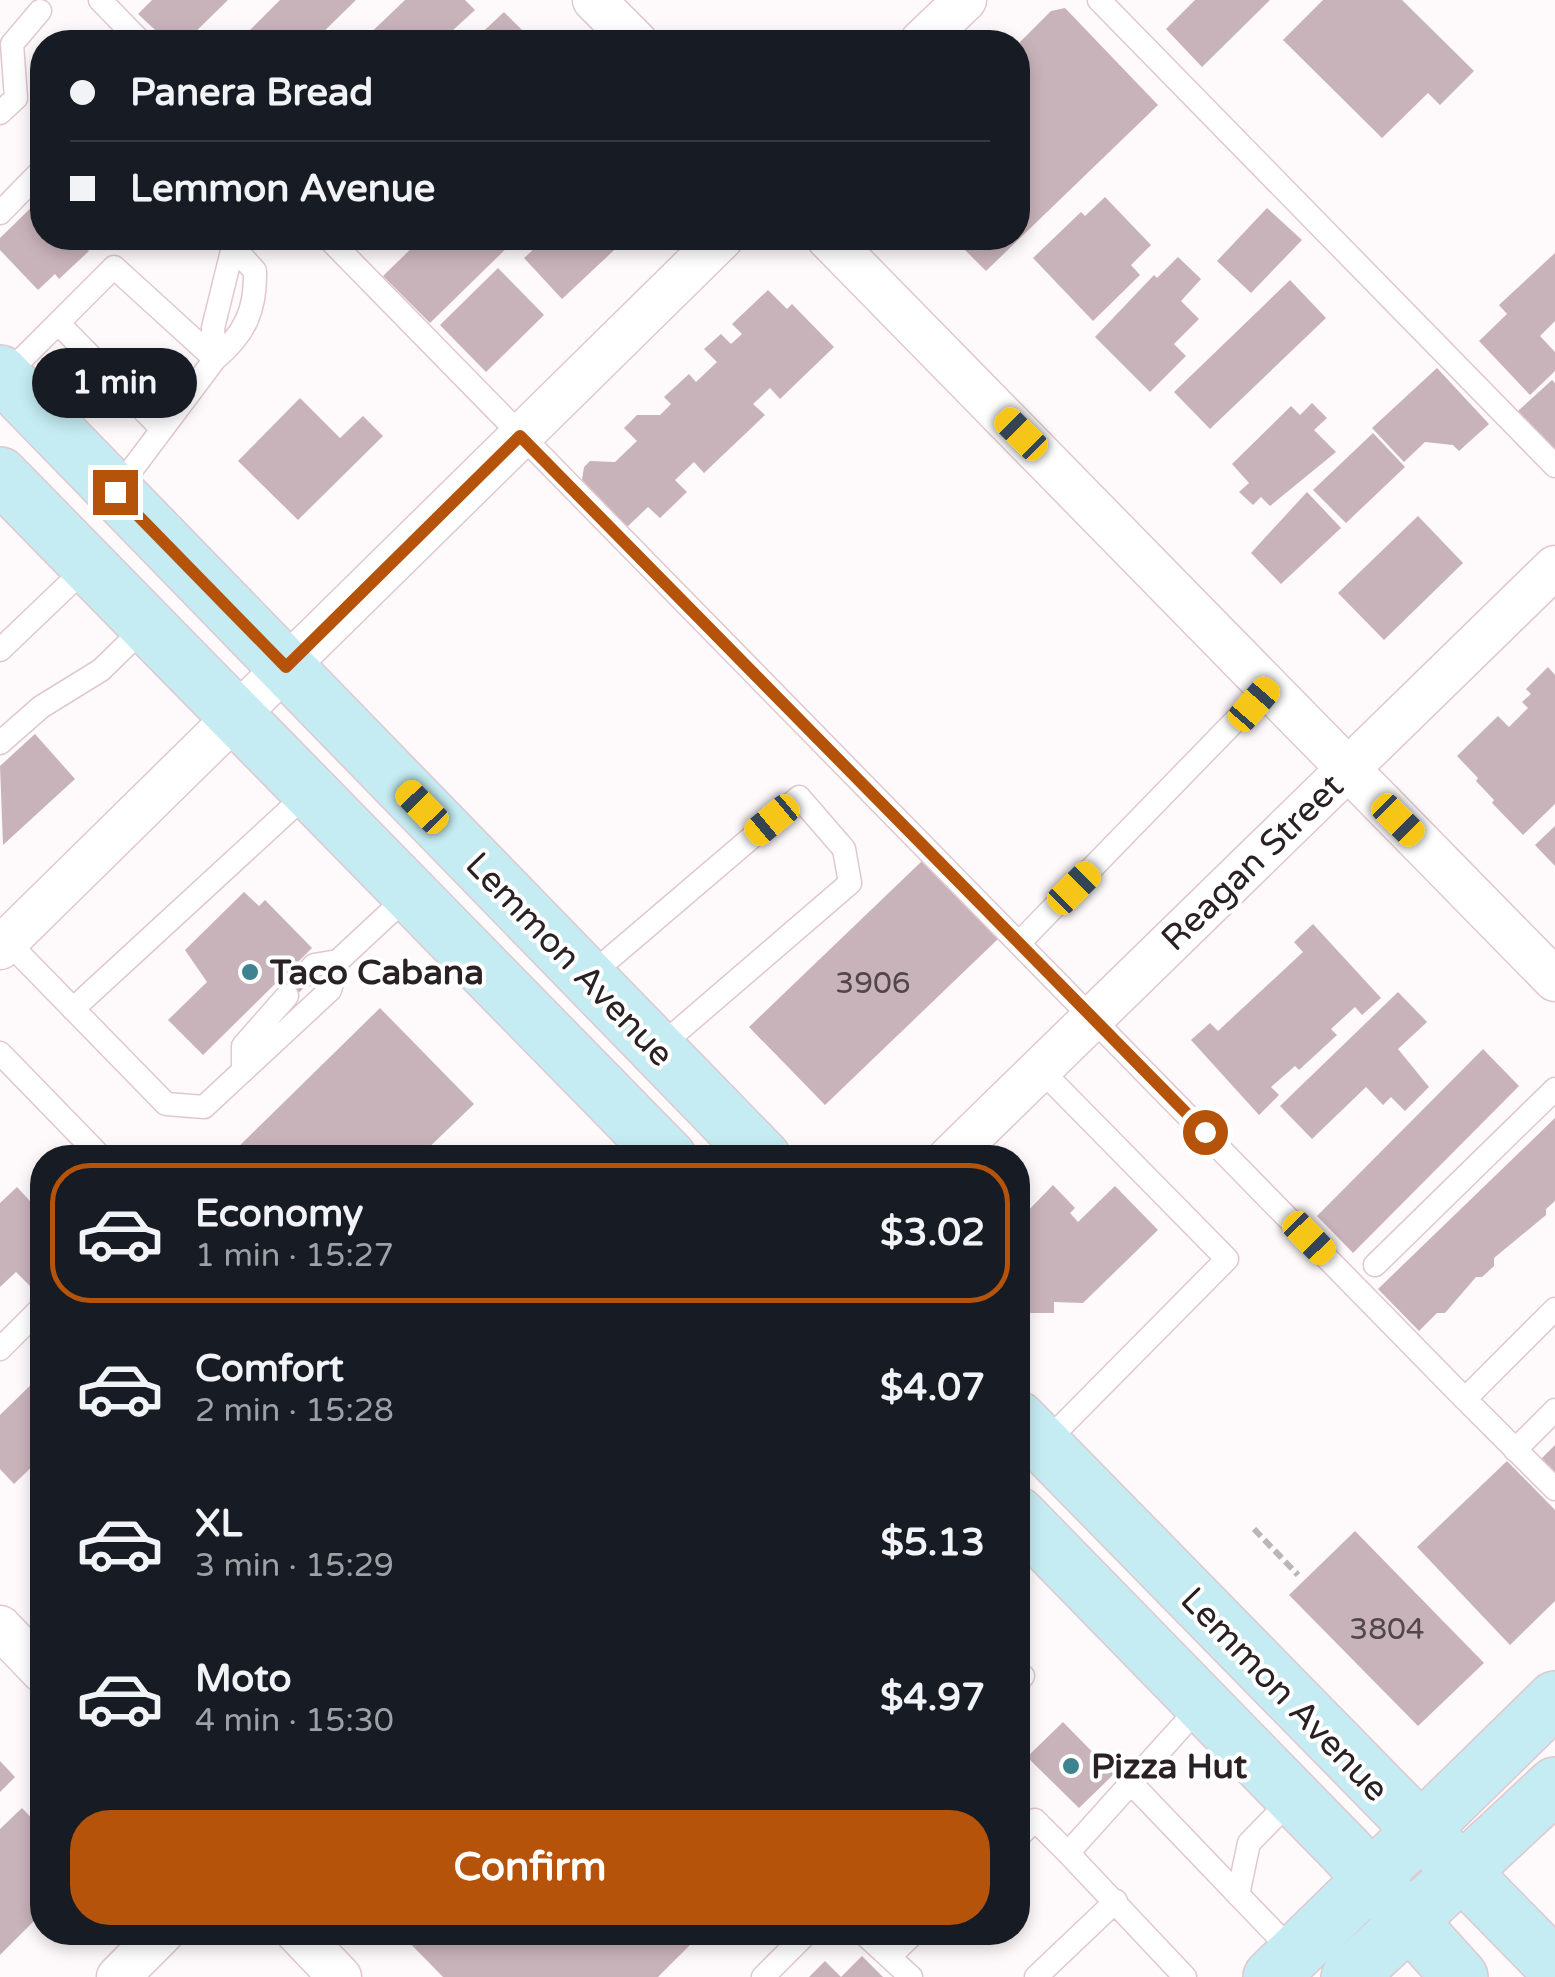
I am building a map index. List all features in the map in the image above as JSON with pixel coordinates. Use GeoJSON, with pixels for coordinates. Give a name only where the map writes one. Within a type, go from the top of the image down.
{"type":"FeatureCollection","features":[{"type":"Feature","properties":{"kind":"main road","name":"Lemmon Avenue"},"geometry":{"type":"LineString","coordinates":[[2,375],[750,1145]]}},
{"type":"Feature","properties":{"kind":"main road","name":"Lemmon Avenue"},"geometry":{"type":"LineString","coordinates":[[0,475],[411,893],[645,1145]]}},
{"type":"Feature","properties":{"kind":"main road","name":"Lemmon Avenue"},"geometry":{"type":"LineString","coordinates":[[1030,1432],[1555,1967]]}},
{"type":"Feature","properties":{"kind":"main road","name":"Lemmon Avenue"},"geometry":{"type":"LineString","coordinates":[[1030,1527],[1371,1877],[1460,1977]]}},
{"type":"Feature","properties":{"kind":"main road"},"geometry":{"type":"LineString","coordinates":[[1283,1965],[1555,1699]]}},
{"type":"Feature","properties":{"kind":"main road"},"geometry":{"type":"LineString","coordinates":[[1349,1977],[1555,1785]]}},
{"type":"Feature","properties":{"kind":"street"},"geometry":{"type":"LineString","coordinates":[[934,30],[965,0]]}},
{"type":"Feature","properties":{"kind":"street"},"geometry":{"type":"LineString","coordinates":[[3,941],[710,250]]}},
{"type":"Feature","properties":{"kind":"street"},"geometry":{"type":"LineString","coordinates":[[840,250],[1555,980]]}},
{"type":"Feature","properties":{"kind":"street","name":"Reagan Street"},"geometry":{"type":"LineString","coordinates":[[962,1145],[1555,567]]}},
{"type":"Feature","properties":{"kind":"street"},"geometry":{"type":"LineString","coordinates":[[0,1627],[30,1658]]}},
{"type":"Feature","properties":{"kind":"street"},"geometry":{"type":"LineString","coordinates":[[118,1977],[150,1945]]}},
{"type":"Feature","properties":{"kind":"street"},"geometry":{"type":"LineString","coordinates":[[309,1945],[340,1977]]}},
{"type":"Feature","properties":{"kind":"lane"},"geometry":{"type":"LineString","coordinates":[[100,0],[129,30]]}},
{"type":"Feature","properties":{"kind":"lane"},"geometry":{"type":"LineString","coordinates":[[1098,0],[1555,466]]}},
{"type":"Feature","properties":{"kind":"lane"},"geometry":{"type":"LineString","coordinates":[[0,112],[16,98],[12,44],[40,11]]}},
{"type":"Feature","properties":{"kind":"lane"},"geometry":{"type":"LineString","coordinates":[[0,213],[30,182]]}},
{"type":"Feature","properties":{"kind":"lane"},"geometry":{"type":"LineString","coordinates":[[215,360],[213,328],[228,250]]}},
{"type":"Feature","properties":{"kind":"lane"},"geometry":{"type":"LineString","coordinates":[[115,492],[215,360],[242,332],[256,297],[255,271],[236,250]]}},
{"type":"Feature","properties":{"kind":"lane"},"geometry":{"type":"LineString","coordinates":[[340,250],[1555,1489]]}},
{"type":"Feature","properties":{"kind":"lane"},"geometry":{"type":"LineString","coordinates":[[2,375],[114,267],[215,360]]}},
{"type":"Feature","properties":{"kind":"lane"},"geometry":{"type":"LineString","coordinates":[[58,322],[162,429]]}},
{"type":"Feature","properties":{"kind":"lane"},"geometry":{"type":"LineString","coordinates":[[0,650],[88,565]]}},
{"type":"Feature","properties":{"kind":"lane"},"geometry":{"type":"LineString","coordinates":[[0,743],[42,707],[100,670],[148,624]]}},
{"type":"Feature","properties":{"kind":"lane"},"geometry":{"type":"LineString","coordinates":[[1020,942],[1270,686]]}},
{"type":"Feature","properties":{"kind":"lane"},"geometry":{"type":"LineString","coordinates":[[73,1008],[310,790]]}},
{"type":"Feature","properties":{"kind":"lane"},"geometry":{"type":"LineString","coordinates":[[588,978],[799,797],[844,848],[850,883],[658,1049]]}},
{"type":"Feature","properties":{"kind":"lane"},"geometry":{"type":"LineString","coordinates":[[3,941],[166,1104],[185,1109],[204,1107],[330,990],[338,960],[411,893]]}},
{"type":"Feature","properties":{"kind":"lane"},"geometry":{"type":"LineString","coordinates":[[305,975],[314,964],[338,960]]}},
{"type":"Feature","properties":{"kind":"lane"},"geometry":{"type":"LineString","coordinates":[[243,1071],[243,1046],[287,996]]}},
{"type":"Feature","properties":{"kind":"lane"},"geometry":{"type":"LineString","coordinates":[[0,1053],[89,1145]]}},
{"type":"Feature","properties":{"kind":"lane"},"geometry":{"type":"LineString","coordinates":[[1030,1432],[1227,1259],[1040,1069]]}},
{"type":"Feature","properties":{"kind":"lane"},"geometry":{"type":"LineString","coordinates":[[1375,1265],[1555,1089]]}},
{"type":"Feature","properties":{"kind":"lane"},"geometry":{"type":"LineString","coordinates":[[1465,1399],[1555,1309]]}},
{"type":"Feature","properties":{"kind":"lane"},"geometry":{"type":"LineString","coordinates":[[0,1350],[30,1320]]}},
{"type":"Feature","properties":{"kind":"lane"},"geometry":{"type":"LineString","coordinates":[[1514,1450],[1555,1410]]}},
{"type":"Feature","properties":{"kind":"lane"},"geometry":{"type":"LineString","coordinates":[[1068,1852],[1202,1704]]}},
{"type":"Feature","properties":{"kind":"lane"},"geometry":{"type":"LineString","coordinates":[[1131,1783],[1238,1895],[1283,1965]]}},
{"type":"Feature","properties":{"kind":"lane"},"geometry":{"type":"LineString","coordinates":[[1238,1895],[1249,1843],[1294,1798]]}},
{"type":"Feature","properties":{"kind":"lane"},"geometry":{"type":"LineString","coordinates":[[1030,1825],[1035,1820],[1068,1852],[1185,1977]]}},
{"type":"Feature","properties":{"kind":"lane"},"geometry":{"type":"LineString","coordinates":[[1036,1977],[1116,1901]]}},
{"type":"Feature","properties":{"kind":"lane"},"geometry":{"type":"LineString","coordinates":[[763,1977],[795,1945]]}},
{"type":"Feature","properties":{"kind":"lane"},"geometry":{"type":"LineString","coordinates":[[877,1945],[911,1977]]}},
{"type":"Feature","properties":{"kind":"lane"},"geometry":{"type":"LineString","coordinates":[[890,1956],[901,1945]]}},
{"type":"Feature","properties":{"kind":"path"},"geometry":{"type":"LineString","coordinates":[[1254,1529],[1298,1575]]}},
{"type":"Feature","properties":{"kind":"building"},"geometry":{"type":"Polygon","coordinates":[[[152,0],[228,0],[197,30],[155,30],[138,14],[152,0]]]}},
{"type":"Feature","properties":{"kind":"building"},"geometry":{"type":"Polygon","coordinates":[[[280,0],[356,0],[325,30],[250,30],[280,0]]]}},
{"type":"Feature","properties":{"kind":"building"},"geometry":{"type":"Polygon","coordinates":[[[405,0],[465,0],[475,10],[453,30],[374,30],[405,0]]]}},
{"type":"Feature","properties":{"kind":"building"},"geometry":{"type":"Polygon","coordinates":[[[1195,0],[1270,0],[1202,67],[1166,29],[1195,0]]]}},
{"type":"Feature","properties":{"kind":"building"},"geometry":{"type":"Polygon","coordinates":[[[1323,0],[1402,0],[1474,71],[1440,105],[1428,93],[1382,138],[1283,40],[1323,0]]]}},
{"type":"Feature","properties":{"kind":"building"},"geometry":{"type":"Polygon","coordinates":[[[1065,8],[1158,105],[1030,229],[1030,32],[1051,11],[1065,8]]]}},
{"type":"Feature","properties":{"kind":"building"},"geometry":{"type":"Polygon","coordinates":[[[504,12],[522,30],[485,30],[504,12]]]}},
{"type":"Feature","properties":{"kind":"building"},"geometry":{"type":"Polygon","coordinates":[[[1105,197],[1151,245],[1131,265],[1140,275],[1093,321],[1033,258],[1081,212],[1085,216],[1105,197]]]}},
{"type":"Feature","properties":{"kind":"building"},"geometry":{"type":"Polygon","coordinates":[[[1267,208],[1302,240],[1251,293],[1217,261],[1267,208]]]}},
{"type":"Feature","properties":{"kind":"building"},"geometry":{"type":"Polygon","coordinates":[[[30,209],[30,250],[89,251],[59,279],[55,274],[38,290],[0,250],[0,238],[30,209]]]}},
{"type":"Feature","properties":{"kind":"building"},"geometry":{"type":"Polygon","coordinates":[[[410,250],[505,250],[430,323],[383,276],[410,250]]]}},
{"type":"Feature","properties":{"kind":"building"},"geometry":{"type":"Polygon","coordinates":[[[533,250],[614,250],[562,299],[524,258],[533,250]]]}},
{"type":"Feature","properties":{"kind":"building"},"geometry":{"type":"Polygon","coordinates":[[[965,250],[1008,250],[986,271],[965,250]]]}},
{"type":"Feature","properties":{"kind":"building"},"geometry":{"type":"Polygon","coordinates":[[[1555,253],[1555,321],[1540,336],[1555,352],[1555,371],[1530,395],[1479,341],[1507,314],[1499,305],[1555,253]]]}},
{"type":"Feature","properties":{"kind":"building"},"geometry":{"type":"Polygon","coordinates":[[[1178,257],[1201,279],[1181,301],[1199,319],[1174,344],[1186,356],[1150,392],[1095,337],[1154,275],[1157,278],[1178,257]]]}},
{"type":"Feature","properties":{"kind":"building"},"geometry":{"type":"Polygon","coordinates":[[[498,268],[544,315],[486,372],[440,325],[498,268]]]}},
{"type":"Feature","properties":{"kind":"building"},"geometry":{"type":"Polygon","coordinates":[[[1290,280],[1326,318],[1210,429],[1174,392],[1290,280]]]}},
{"type":"Feature","properties":{"kind":"building"},"geometry":{"type":"Polygon","coordinates":[[[768,290],[787,309],[792,304],[834,347],[780,399],[770,388],[753,404],[765,415],[704,473],[694,462],[675,480],[687,492],[660,518],[648,507],[627,527],[582,480],[584,467],[590,461],[615,462],[637,441],[624,428],[637,415],[660,415],[671,404],[664,397],[689,374],[696,382],[717,362],[704,349],[721,334],[731,344],[742,334],[732,324],[768,290]]]}},
{"type":"Feature","properties":{"kind":"building"},"geometry":{"type":"Polygon","coordinates":[[[1437,368],[1489,424],[1459,451],[1453,445],[1425,442],[1404,462],[1372,428],[1437,368]]]}},
{"type":"Feature","properties":{"kind":"building"},"geometry":{"type":"Polygon","coordinates":[[[1552,380],[1555,383],[1555,451],[1518,411],[1552,380]]]}},
{"type":"Feature","properties":{"kind":"building"},"geometry":{"type":"Polygon","coordinates":[[[300,398],[340,438],[363,416],[383,436],[298,520],[238,461],[300,398]]]}},
{"type":"Feature","properties":{"kind":"building"},"geometry":{"type":"Polygon","coordinates":[[[1312,403],[1327,418],[1314,430],[1336,452],[1270,506],[1261,497],[1253,505],[1239,492],[1249,483],[1232,464],[1291,406],[1300,415],[1312,403]]]}},
{"type":"Feature","properties":{"kind":"building"},"geometry":{"type":"Polygon","coordinates":[[[1373,433],[1405,467],[1346,523],[1313,490],[1373,433]]]}},
{"type":"Feature","properties":{"kind":"building"},"geometry":{"type":"Polygon","coordinates":[[[1307,492],[1341,528],[1281,584],[1251,553],[1307,492]]]}},
{"type":"Feature","properties":{"kind":"building"},"geometry":{"type":"Polygon","coordinates":[[[1418,516],[1463,563],[1384,640],[1338,593],[1418,516]]]}},
{"type":"Feature","properties":{"kind":"building"},"geometry":{"type":"Polygon","coordinates":[[[1548,667],[1555,675],[1555,804],[1523,835],[1492,803],[1494,800],[1476,781],[1478,778],[1457,756],[1498,716],[1509,727],[1528,708],[1522,702],[1531,694],[1526,689],[1548,667]]]}},
{"type":"Feature","properties":{"kind":"building"},"geometry":{"type":"Polygon","coordinates":[[[35,734],[75,779],[3,845],[0,766],[35,734]]]}},
{"type":"Feature","properties":{"kind":"building"},"geometry":{"type":"Polygon","coordinates":[[[1555,826],[1555,866],[1535,845],[1555,826]]]}},
{"type":"Feature","properties":{"kind":"building"},"geometry":{"type":"Polygon","coordinates":[[[922,861],[998,939],[825,1105],[749,1027],[922,861]]]}},
{"type":"Feature","properties":{"kind":"building","name":"Taco Cabana"},"geometry":{"type":"Polygon","coordinates":[[[244,892],[259,906],[265,900],[312,948],[295,965],[311,981],[291,1000],[275,984],[203,1055],[168,1020],[207,982],[185,950],[244,892]]]}},
{"type":"Feature","properties":{"kind":"building"},"geometry":{"type":"Polygon","coordinates":[[[1313,924],[1381,998],[1362,1015],[1355,1007],[1331,1029],[1337,1035],[1299,1070],[1295,1066],[1271,1087],[1279,1095],[1259,1115],[1191,1040],[1210,1023],[1218,1031],[1303,952],[1294,942],[1313,924]]]}},
{"type":"Feature","properties":{"kind":"building"},"geometry":{"type":"Polygon","coordinates":[[[1398,992],[1427,1022],[1398,1049],[1429,1087],[1405,1111],[1391,1097],[1383,1105],[1366,1087],[1312,1139],[1280,1106],[1398,992]]]}},
{"type":"Feature","properties":{"kind":"building"},"geometry":{"type":"Polygon","coordinates":[[[380,1008],[474,1104],[431,1145],[240,1145],[380,1008]]]}},
{"type":"Feature","properties":{"kind":"building"},"geometry":{"type":"Polygon","coordinates":[[[1483,1049],[1519,1086],[1353,1253],[1317,1216],[1483,1049]]]}},
{"type":"Feature","properties":{"kind":"building"},"geometry":{"type":"Polygon","coordinates":[[[1555,1118],[1555,1201],[1546,1209],[1546,1215],[1494,1258],[1494,1266],[1482,1277],[1476,1277],[1445,1313],[1437,1313],[1419,1331],[1378,1289],[1555,1118]]]}},
{"type":"Feature","properties":{"kind":"building"},"geometry":{"type":"Polygon","coordinates":[[[1053,1185],[1075,1208],[1070,1213],[1078,1222],[1115,1186],[1158,1230],[1083,1303],[1054,1302],[1054,1313],[1030,1313],[1030,1209],[1053,1185]]]}},
{"type":"Feature","properties":{"kind":"building"},"geometry":{"type":"Polygon","coordinates":[[[17,1187],[30,1201],[30,1286],[16,1272],[0,1287],[0,1203],[17,1187]]]}},
{"type":"Feature","properties":{"kind":"building"},"geometry":{"type":"Polygon","coordinates":[[[30,1386],[30,1469],[14,1484],[0,1469],[0,1415],[30,1386]]]}},
{"type":"Feature","properties":{"kind":"building"},"geometry":{"type":"Polygon","coordinates":[[[1555,1445],[1555,1474],[1541,1459],[1555,1445]]]}},
{"type":"Feature","properties":{"kind":"building"},"geometry":{"type":"Polygon","coordinates":[[[1507,1461],[1555,1510],[1555,1601],[1510,1645],[1417,1547],[1507,1461]]]}},
{"type":"Feature","properties":{"kind":"building"},"geometry":{"type":"Polygon","coordinates":[[[1355,1531],[1484,1663],[1418,1726],[1289,1595],[1355,1531]]]}},
{"type":"Feature","properties":{"kind":"building","name":"Pizza Hut"},"geometry":{"type":"Polygon","coordinates":[[[1063,1722],[1114,1774],[1079,1808],[1030,1760],[1030,1754],[1063,1722]]]}},
{"type":"Feature","properties":{"kind":"building"},"geometry":{"type":"Polygon","coordinates":[[[0,1761],[15,1777],[0,1792],[0,1761]]]}},
{"type":"Feature","properties":{"kind":"building"},"geometry":{"type":"Polygon","coordinates":[[[22,1808],[30,1816],[30,1925],[0,1955],[0,1829],[22,1808]]]}},
{"type":"Feature","properties":{"kind":"building"},"geometry":{"type":"Polygon","coordinates":[[[412,1945],[690,1945],[658,1977],[443,1977],[412,1945]]]}},
{"type":"Feature","properties":{"kind":"building"},"geometry":{"type":"Polygon","coordinates":[[[862,1956],[883,1977],[841,1977],[862,1956]]]}},
{"type":"Feature","properties":{"kind":"building"},"geometry":{"type":"Polygon","coordinates":[[[825,1961],[841,1977],[809,1977],[825,1961]]]}},
{"type":"Feature","properties":{"kind":"place","name":"Taco Cabana"},"geometry":{"type":"Point","coordinates":[250,972]}},
{"type":"Feature","properties":{"kind":"place","name":"Pizza Hut"},"geometry":{"type":"Point","coordinates":[1071,1766]}},
{"type":"Feature","properties":{"kind":"route"},"geometry":{"type":"LineString","coordinates":[[115,492],[286,667],[520,436],[1205,1132]]}}]}
